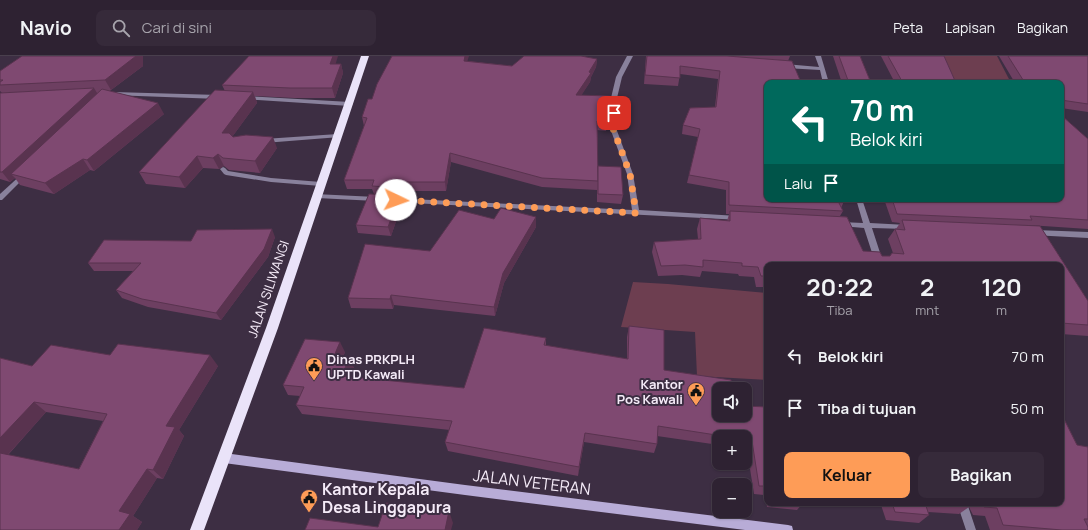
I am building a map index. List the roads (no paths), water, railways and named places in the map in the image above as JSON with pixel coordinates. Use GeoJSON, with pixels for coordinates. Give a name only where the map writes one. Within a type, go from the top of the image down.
{"type":"FeatureCollection","features":[{"type":"Feature","properties":{"kind":"highway","name":"JALAN SILIWANGI"},"geometry":{"type":"LineString","coordinates":[[197,530],[272,328],[316,196],[350,104],[365,56]]}},
{"type":"Feature","properties":{"kind":"main road","name":"JALAN VETERAN"},"geometry":{"type":"LineString","coordinates":[[224,458],[788,530]]}},
{"type":"Feature","properties":{"kind":"street"},"geometry":{"type":"LineString","coordinates":[[630,56],[619,77],[614,98],[613,128],[630,174],[636,213]]}},
{"type":"Feature","properties":{"kind":"street"},"geometry":{"type":"LineString","coordinates":[[818,56],[825,80]]}},
{"type":"Feature","properties":{"kind":"street"},"geometry":{"type":"LineString","coordinates":[[776,65],[822,69]]}},
{"type":"Feature","properties":{"kind":"street"},"geometry":{"type":"LineString","coordinates":[[109,94],[225,97]]}},
{"type":"Feature","properties":{"kind":"street"},"geometry":{"type":"LineString","coordinates":[[241,98],[350,104]]}},
{"type":"Feature","properties":{"kind":"street"},"geometry":{"type":"LineString","coordinates":[[257,141],[338,136]]}},
{"type":"Feature","properties":{"kind":"street"},"geometry":{"type":"LineString","coordinates":[[223,169],[226,173],[271,180],[321,184]]}},
{"type":"Feature","properties":{"kind":"street"},"geometry":{"type":"LineString","coordinates":[[0,198],[29,171]]}},
{"type":"Feature","properties":{"kind":"street"},"geometry":{"type":"LineString","coordinates":[[316,196],[747,219]]}},
{"type":"Feature","properties":{"kind":"street"},"geometry":{"type":"LineString","coordinates":[[860,202],[879,262]]}},
{"type":"Feature","properties":{"kind":"street"},"geometry":{"type":"LineString","coordinates":[[835,224],[914,228]]}},
{"type":"Feature","properties":{"kind":"street"},"geometry":{"type":"LineString","coordinates":[[1025,232],[1088,235]]}},
{"type":"Feature","properties":{"kind":"street"},"geometry":{"type":"LineString","coordinates":[[963,506],[971,530]]}},
{"type":"Feature","properties":{"kind":"place","name":"Dinas PRKPLH UPTD Kawali"},"geometry":{"type":"Point","coordinates":[314,381]}},
{"type":"Feature","properties":{"kind":"place","name":"Kantor Pos Kawali"},"geometry":{"type":"Point","coordinates":[696,406]}},
{"type":"Feature","properties":{"kind":"place","name":"Kantor Kepala Desa Linggapura"},"geometry":{"type":"Point","coordinates":[309,513]}}]}
